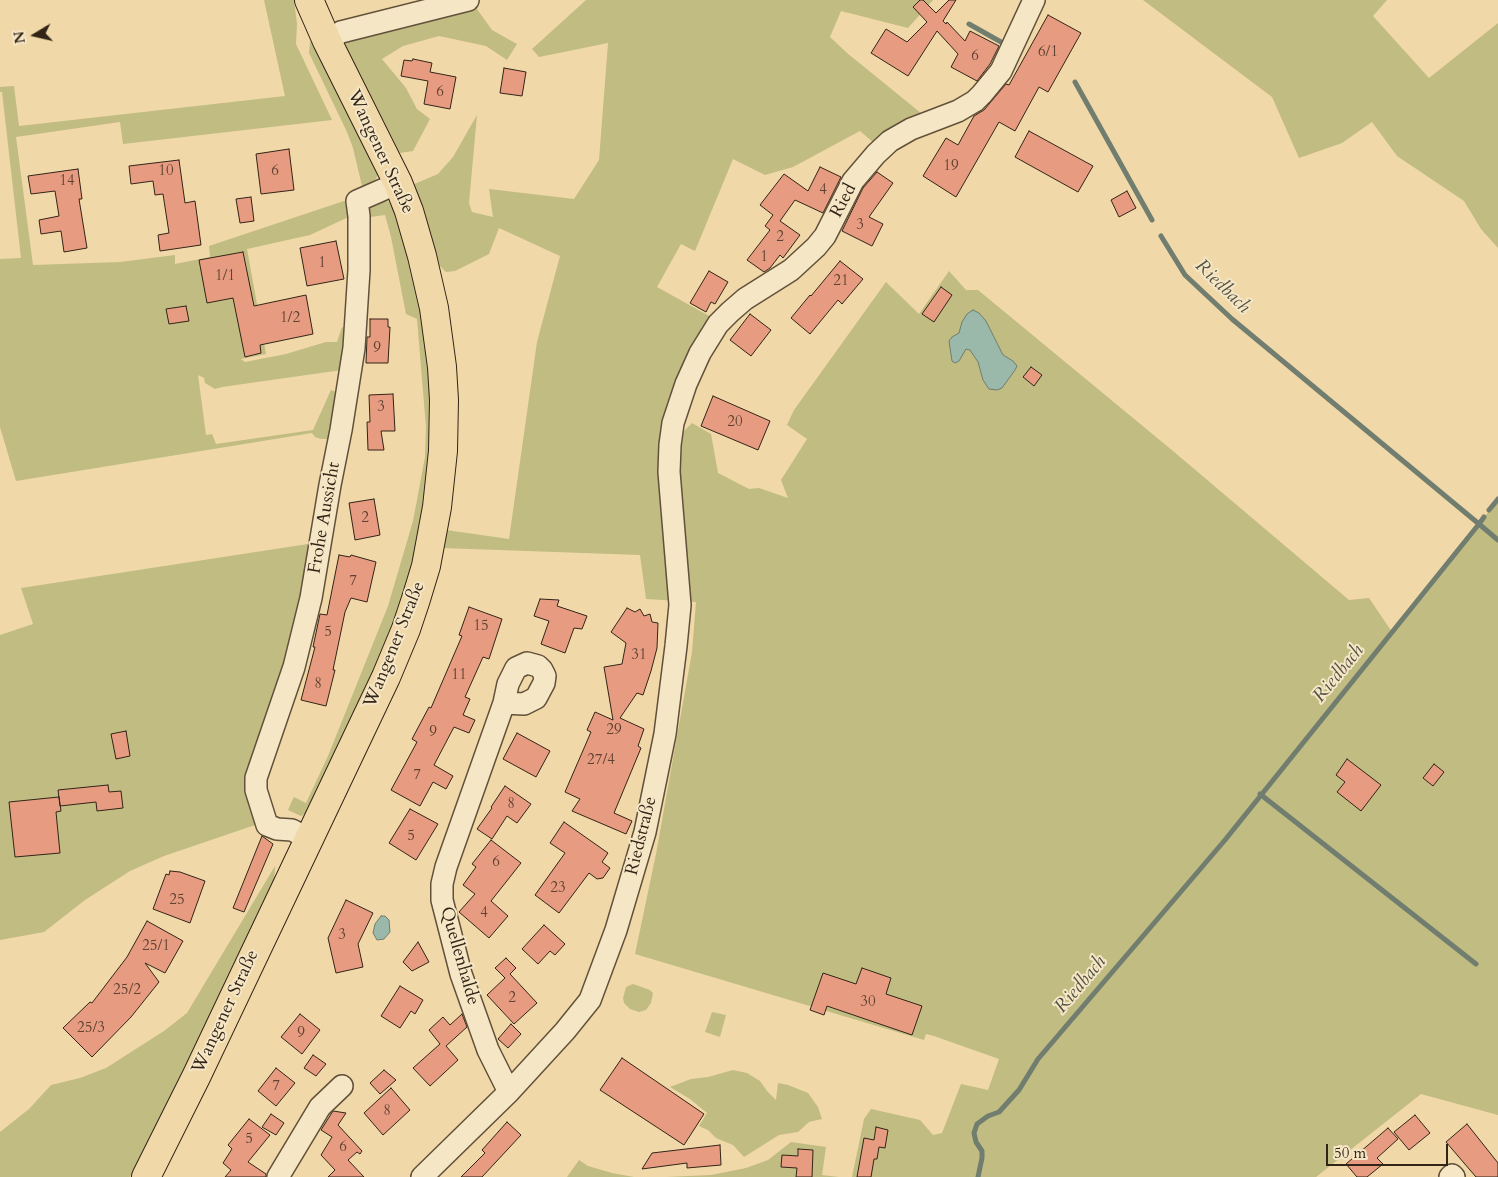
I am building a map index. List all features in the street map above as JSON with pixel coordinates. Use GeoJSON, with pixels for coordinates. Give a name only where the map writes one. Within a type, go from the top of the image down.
{"type":"FeatureCollection","features":[{"type":"Feature","properties":{"kind":"main road","name":"Wangener Straße"},"geometry":{"type":"LineString","coordinates":[[146,1177],[196,1077],[386,677],[406,629],[426,566],[438,507],[444,424],[442,375],[439,336],[422,256],[409,211],[398,182],[327,41],[309,0]]}},
{"type":"Feature","properties":{"kind":"street"},"geometry":{"type":"LineString","coordinates":[[327,41],[341,32],[468,0]]}},
{"type":"Feature","properties":{"kind":"street","name":"Ried"},"geometry":{"type":"LineString","coordinates":[[674,423],[686,384],[700,353],[718,324],[745,299],[791,270],[816,248],[828,230],[854,181],[876,154],[890,141],[911,129],[958,111],[975,101],[982,94],[1001,71],[1034,0]]}},
{"type":"Feature","properties":{"kind":"street","name":"Frohe Aussicht"},"geometry":{"type":"LineString","coordinates":[[309,839],[292,830],[277,829],[267,825],[256,790],[256,778],[294,668],[311,598],[341,430],[352,363],[359,270],[359,216],[357,201],[398,182]]}},
{"type":"Feature","properties":{"kind":"street","name":"Riedstraße"},"geometry":{"type":"LineString","coordinates":[[422,1177],[509,1092],[565,1031],[590,1000],[616,930],[645,832],[664,734],[676,646],[680,605],[669,472],[670,445],[674,423]]}},
{"type":"Feature","properties":{"kind":"street","name":"Quellenhalde"},"geometry":{"type":"LineString","coordinates":[[504,704],[446,866],[442,884],[442,900],[461,974],[488,1050],[509,1092]]}},
{"type":"Feature","properties":{"kind":"street"},"geometry":{"type":"LineString","coordinates":[[278,1177],[320,1107],[342,1086]]}},
{"type":"Feature","properties":{"kind":"shaded area"},"geometry":{"type":"Polygon","coordinates":[[[264,0],[294,0],[297,24],[296,44],[332,120],[123,144],[120,122],[16,137],[33,265],[120,262],[175,255],[175,264],[210,257],[209,246],[344,201],[353,201],[355,214],[310,235],[247,249],[266,354],[241,359],[245,362],[286,354],[326,342],[337,342],[342,327],[349,329],[342,370],[215,389],[205,383],[204,378],[198,375],[206,435],[212,434],[216,444],[313,430],[331,390],[339,393],[330,439],[315,437],[312,433],[16,481],[0,427],[0,259],[21,258],[0,87],[14,86],[19,126],[285,96],[264,0]]]}},
{"type":"Feature","properties":{"kind":"shaded area"},"geometry":{"type":"Polygon","coordinates":[[[586,0],[933,0],[908,28],[841,11],[830,37],[932,122],[883,151],[860,131],[793,167],[765,175],[733,159],[695,251],[681,244],[657,287],[711,317],[666,425],[683,432],[692,423],[711,434],[718,473],[749,489],[759,488],[788,498],[781,480],[807,439],[787,425],[794,410],[886,282],[919,314],[949,271],[966,290],[978,290],[1349,600],[1369,598],[1392,632],[1498,499],[1498,1115],[1421,1094],[1316,1177],[852,1177],[864,1119],[871,1109],[920,1120],[933,1135],[942,1133],[961,1084],[988,1090],[999,1059],[934,1036],[926,1034],[924,1040],[635,954],[656,854],[692,652],[696,602],[646,599],[640,555],[442,548],[446,530],[509,539],[537,342],[560,256],[499,228],[489,254],[455,271],[446,272],[437,263],[412,185],[438,174],[453,157],[477,115],[469,203],[472,212],[493,217],[489,189],[574,199],[599,160],[608,43],[539,57],[532,49],[586,0]]]}},
{"type":"Feature","properties":{"kind":"shaded area"},"geometry":{"type":"Polygon","coordinates":[[[1143,0],[1387,0],[1373,16],[1429,78],[1498,23],[1498,248],[1481,229],[1464,201],[1397,156],[1372,122],[1342,143],[1299,158],[1272,97],[1143,0]]]}},
{"type":"Feature","properties":{"kind":"shaded area"},"geometry":{"type":"Polygon","coordinates":[[[472,2],[492,30],[517,44],[507,60],[486,46],[439,36],[403,46],[382,59],[406,88],[417,109],[430,119],[413,151],[400,153],[343,41],[472,2]]]}},
{"type":"Feature","properties":{"kind":"shaded area"},"geometry":{"type":"Polygon","coordinates":[[[312,39],[381,171],[373,183],[366,187],[362,186],[347,132],[309,53],[312,39]]]}},
{"type":"Feature","properties":{"kind":"shaded area"},"geometry":{"type":"Polygon","coordinates":[[[384,200],[394,204],[419,281],[434,397],[427,507],[399,617],[309,812],[301,816],[288,810],[294,797],[306,803],[328,756],[388,606],[413,521],[425,457],[426,427],[417,319],[406,314],[385,215],[363,218],[369,207],[384,200]]]}},
{"type":"Feature","properties":{"kind":"shaded area"},"geometry":{"type":"Polygon","coordinates":[[[973,310],[979,313],[986,321],[1003,355],[1017,366],[1002,388],[997,390],[989,389],[983,380],[978,362],[970,350],[966,349],[959,361],[955,363],[952,361],[949,341],[959,333],[962,322],[967,314],[973,310]]]}},
{"type":"Feature","properties":{"kind":"shaded area"},"geometry":{"type":"Polygon","coordinates":[[[321,542],[256,778],[261,823],[164,856],[130,871],[85,900],[44,932],[0,940],[0,635],[33,624],[21,588],[321,542]]]}},
{"type":"Feature","properties":{"kind":"shaded area"},"geometry":{"type":"Polygon","coordinates":[[[275,866],[274,883],[130,1177],[0,1177],[0,1132],[29,1109],[51,1085],[80,1078],[106,1068],[164,1031],[187,1013],[275,866]]]}},
{"type":"Feature","properties":{"kind":"shaded area"},"geometry":{"type":"Polygon","coordinates":[[[381,916],[385,916],[389,920],[390,932],[384,939],[377,940],[373,933],[375,924],[381,916]]]}},
{"type":"Feature","properties":{"kind":"shaded area"},"geometry":{"type":"Polygon","coordinates":[[[633,984],[650,990],[653,993],[651,1003],[646,1010],[639,1012],[630,1009],[624,1003],[623,998],[626,987],[633,984]]]}},
{"type":"Feature","properties":{"kind":"shaded area"},"geometry":{"type":"Polygon","coordinates":[[[712,1012],[726,1015],[720,1037],[705,1032],[712,1012]]]}},
{"type":"Feature","properties":{"kind":"shaded area"},"geometry":{"type":"Polygon","coordinates":[[[733,1070],[747,1073],[760,1081],[776,1100],[778,1083],[808,1093],[818,1107],[822,1119],[809,1122],[798,1132],[779,1135],[744,1157],[733,1145],[716,1138],[708,1130],[699,1126],[707,1113],[690,1099],[670,1087],[691,1079],[708,1077],[733,1070]]]}},
{"type":"Feature","properties":{"kind":"shaded area"},"geometry":{"type":"Polygon","coordinates":[[[791,1142],[826,1147],[822,1175],[839,1177],[666,1177],[711,1175],[746,1168],[768,1160],[791,1142]]]}},
{"type":"Feature","properties":{"kind":"shaded area"},"geometry":{"type":"Polygon","coordinates":[[[579,1160],[588,1166],[634,1177],[567,1177],[579,1160]]]}},
{"type":"Feature","properties":{"kind":"building"},"geometry":{"type":"Polygon","coordinates":[[[920,0],[923,0],[936,13],[949,0],[956,0],[943,21],[946,24],[947,22],[965,41],[970,31],[999,46],[990,64],[977,81],[951,67],[958,54],[937,31],[908,76],[871,53],[886,29],[907,42],[927,22],[913,7],[920,0]]]}},
{"type":"Feature","properties":{"kind":"building"},"geometry":{"type":"Polygon","coordinates":[[[1048,15],[1081,33],[1048,92],[1039,87],[1015,131],[999,122],[956,197],[923,176],[946,138],[958,145],[974,116],[984,110],[1006,84],[1009,85],[1048,15]]]}},
{"type":"Feature","properties":{"kind":"building"},"geometry":{"type":"Polygon","coordinates":[[[413,59],[432,63],[430,72],[456,77],[450,109],[424,104],[428,81],[401,76],[404,60],[412,61],[413,59]]]}},
{"type":"Feature","properties":{"kind":"building"},"geometry":{"type":"Polygon","coordinates":[[[504,68],[526,72],[522,96],[500,93],[504,68]]]}},
{"type":"Feature","properties":{"kind":"building"},"geometry":{"type":"Polygon","coordinates":[[[1029,131],[1093,166],[1078,192],[1015,157],[1029,131]]]}},
{"type":"Feature","properties":{"kind":"building"},"geometry":{"type":"Polygon","coordinates":[[[289,149],[294,190],[261,194],[256,154],[289,149]]]}},
{"type":"Feature","properties":{"kind":"building"},"geometry":{"type":"Polygon","coordinates":[[[179,160],[185,203],[195,201],[201,245],[160,251],[158,235],[169,233],[163,194],[155,195],[153,181],[131,184],[129,166],[179,160]]]}},
{"type":"Feature","properties":{"kind":"building"},"geometry":{"type":"Polygon","coordinates":[[[820,167],[841,177],[823,213],[795,200],[780,221],[800,235],[783,258],[780,255],[770,268],[764,272],[747,260],[770,230],[765,226],[773,215],[760,205],[784,174],[808,191],[820,167]]]}},
{"type":"Feature","properties":{"kind":"building"},"geometry":{"type":"Polygon","coordinates":[[[78,169],[82,199],[79,199],[87,248],[64,252],[61,231],[41,234],[39,220],[59,216],[55,191],[31,194],[28,176],[78,169]]]}},
{"type":"Feature","properties":{"kind":"building"},"geometry":{"type":"Polygon","coordinates":[[[877,172],[893,183],[869,217],[883,224],[872,246],[842,231],[863,188],[877,172]]]}},
{"type":"Feature","properties":{"kind":"building"},"geometry":{"type":"Polygon","coordinates":[[[1127,191],[1136,208],[1119,217],[1111,200],[1127,191]]]}},
{"type":"Feature","properties":{"kind":"building"},"geometry":{"type":"Polygon","coordinates":[[[251,197],[254,221],[240,223],[236,199],[251,197]]]}},
{"type":"Feature","properties":{"kind":"building"},"geometry":{"type":"Polygon","coordinates":[[[336,241],[344,279],[307,286],[300,248],[336,241]]]}},
{"type":"Feature","properties":{"kind":"building"},"geometry":{"type":"Polygon","coordinates":[[[243,252],[254,306],[306,295],[313,334],[260,345],[261,353],[245,357],[233,298],[207,303],[199,260],[243,252]]]}},
{"type":"Feature","properties":{"kind":"building"},"geometry":{"type":"Polygon","coordinates":[[[840,261],[863,279],[842,304],[838,300],[810,334],[791,318],[840,261]]]}},
{"type":"Feature","properties":{"kind":"building"},"geometry":{"type":"Polygon","coordinates":[[[709,271],[728,282],[715,304],[711,302],[706,312],[690,303],[709,271]]]}},
{"type":"Feature","properties":{"kind":"building"},"geometry":{"type":"Polygon","coordinates":[[[941,287],[952,295],[934,322],[922,314],[941,287]]]}},
{"type":"Feature","properties":{"kind":"building"},"geometry":{"type":"Polygon","coordinates":[[[186,306],[189,321],[169,324],[166,309],[186,306]]]}},
{"type":"Feature","properties":{"kind":"building"},"geometry":{"type":"Polygon","coordinates":[[[750,314],[771,330],[751,356],[730,340],[750,314]]]}},
{"type":"Feature","properties":{"kind":"building"},"geometry":{"type":"Polygon","coordinates":[[[370,319],[388,319],[388,327],[390,327],[388,363],[366,363],[367,337],[370,337],[370,319]]]}},
{"type":"Feature","properties":{"kind":"building"},"geometry":{"type":"Polygon","coordinates":[[[1031,367],[1042,375],[1034,386],[1023,377],[1031,367]]]}},
{"type":"Feature","properties":{"kind":"building"},"geometry":{"type":"Polygon","coordinates":[[[393,394],[395,431],[381,431],[384,450],[368,450],[367,422],[370,422],[369,395],[393,394]]]}},
{"type":"Feature","properties":{"kind":"building"},"geometry":{"type":"Polygon","coordinates":[[[713,396],[770,421],[758,450],[701,426],[713,396]]]}},
{"type":"Feature","properties":{"kind":"building"},"geometry":{"type":"Polygon","coordinates":[[[374,499],[380,535],[355,540],[349,503],[374,499]]]}},
{"type":"Feature","properties":{"kind":"building"},"geometry":{"type":"Polygon","coordinates":[[[339,555],[350,557],[351,555],[376,562],[367,602],[351,598],[345,612],[333,670],[335,670],[326,706],[301,700],[315,647],[313,647],[320,614],[327,615],[339,555]]]}},
{"type":"Feature","properties":{"kind":"building"},"geometry":{"type":"Polygon","coordinates":[[[540,599],[559,600],[557,606],[587,616],[582,629],[574,628],[565,653],[541,644],[549,621],[534,616],[540,599]]]}},
{"type":"Feature","properties":{"kind":"building"},"geometry":{"type":"Polygon","coordinates":[[[469,607],[502,619],[489,659],[483,657],[465,697],[470,699],[463,715],[475,720],[469,733],[454,727],[434,765],[453,776],[446,789],[433,782],[420,806],[391,790],[417,742],[412,739],[429,707],[431,708],[462,636],[459,635],[469,607]]]}},
{"type":"Feature","properties":{"kind":"building"},"geometry":{"type":"Polygon","coordinates":[[[627,608],[635,612],[640,609],[644,616],[650,614],[652,622],[658,623],[657,648],[643,695],[637,693],[620,718],[644,729],[638,746],[641,748],[614,813],[632,821],[626,834],[572,811],[580,799],[565,792],[591,732],[587,730],[595,712],[613,720],[604,667],[622,664],[626,643],[611,632],[627,608]]]}},
{"type":"Feature","properties":{"kind":"building"},"geometry":{"type":"Polygon","coordinates":[[[126,731],[130,756],[116,759],[111,734],[126,731]]]}},
{"type":"Feature","properties":{"kind":"building"},"geometry":{"type":"Polygon","coordinates":[[[517,733],[550,751],[536,777],[503,759],[517,733]]]}},
{"type":"Feature","properties":{"kind":"building"},"geometry":{"type":"Polygon","coordinates":[[[1347,759],[1381,785],[1361,811],[1337,792],[1345,782],[1336,775],[1347,759]]]}},
{"type":"Feature","properties":{"kind":"building"},"geometry":{"type":"Polygon","coordinates":[[[1434,764],[1444,772],[1433,786],[1423,778],[1434,764]]]}},
{"type":"Feature","properties":{"kind":"building"},"geometry":{"type":"Polygon","coordinates":[[[108,785],[109,792],[121,791],[123,808],[97,811],[96,802],[60,806],[58,790],[108,785]]]}},
{"type":"Feature","properties":{"kind":"building"},"geometry":{"type":"Polygon","coordinates":[[[505,786],[531,804],[517,823],[507,816],[492,839],[477,829],[505,786]]]}},
{"type":"Feature","properties":{"kind":"building"},"geometry":{"type":"Polygon","coordinates":[[[59,797],[61,811],[56,812],[60,853],[15,857],[9,802],[59,797]]]}},
{"type":"Feature","properties":{"kind":"building"},"geometry":{"type":"Polygon","coordinates":[[[410,809],[438,824],[416,860],[389,843],[410,809]]]}},
{"type":"Feature","properties":{"kind":"building"},"geometry":{"type":"Polygon","coordinates":[[[564,822],[608,853],[602,862],[610,868],[603,878],[597,879],[589,873],[559,913],[535,895],[565,853],[550,843],[564,822]]]}},
{"type":"Feature","properties":{"kind":"building"},"geometry":{"type":"Polygon","coordinates":[[[262,836],[273,844],[244,912],[233,908],[262,836]]]}},
{"type":"Feature","properties":{"kind":"building"},"geometry":{"type":"Polygon","coordinates":[[[491,840],[521,863],[491,901],[508,916],[489,938],[459,912],[475,894],[463,885],[476,867],[472,864],[491,840]]]}},
{"type":"Feature","properties":{"kind":"building"},"geometry":{"type":"Polygon","coordinates":[[[170,871],[180,872],[205,881],[190,923],[153,909],[166,874],[169,875],[170,871]]]}},
{"type":"Feature","properties":{"kind":"building"},"geometry":{"type":"Polygon","coordinates":[[[346,900],[373,913],[358,944],[363,967],[336,973],[328,938],[346,900]]]}},
{"type":"Feature","properties":{"kind":"building"},"geometry":{"type":"Polygon","coordinates":[[[147,921],[183,941],[165,973],[145,963],[159,982],[131,1017],[92,1057],[63,1028],[90,1002],[92,1003],[127,957],[147,921]]]}},
{"type":"Feature","properties":{"kind":"building"},"geometry":{"type":"Polygon","coordinates":[[[544,925],[565,944],[555,955],[550,951],[538,964],[522,949],[544,925]]]}},
{"type":"Feature","properties":{"kind":"building"},"geometry":{"type":"Polygon","coordinates":[[[418,942],[429,962],[412,971],[403,962],[418,942]]]}},
{"type":"Feature","properties":{"kind":"building"},"geometry":{"type":"Polygon","coordinates":[[[506,958],[516,968],[510,974],[537,1003],[514,1024],[487,995],[505,978],[495,968],[506,958]]]}},
{"type":"Feature","properties":{"kind":"building"},"geometry":{"type":"Polygon","coordinates":[[[862,968],[891,978],[886,994],[922,1006],[912,1035],[827,1006],[824,1015],[810,1010],[823,973],[856,984],[862,968]]]}},
{"type":"Feature","properties":{"kind":"building"},"geometry":{"type":"Polygon","coordinates":[[[400,986],[423,1000],[415,1014],[411,1011],[400,1028],[381,1016],[400,986]]]}},
{"type":"Feature","properties":{"kind":"building"},"geometry":{"type":"Polygon","coordinates":[[[300,1014],[320,1030],[302,1054],[281,1037],[300,1014]]]}},
{"type":"Feature","properties":{"kind":"building"},"geometry":{"type":"Polygon","coordinates":[[[462,1014],[467,1027],[446,1046],[458,1060],[430,1086],[413,1068],[440,1044],[429,1030],[443,1017],[450,1025],[462,1014]]]}},
{"type":"Feature","properties":{"kind":"building"},"geometry":{"type":"Polygon","coordinates":[[[511,1024],[521,1034],[508,1048],[498,1039],[511,1024]]]}},
{"type":"Feature","properties":{"kind":"building"},"geometry":{"type":"Polygon","coordinates":[[[313,1055],[326,1064],[316,1076],[304,1068],[313,1055]]]}},
{"type":"Feature","properties":{"kind":"building"},"geometry":{"type":"Polygon","coordinates":[[[622,1058],[704,1114],[684,1145],[600,1090],[622,1058]]]}},
{"type":"Feature","properties":{"kind":"building"},"geometry":{"type":"Polygon","coordinates":[[[276,1068],[295,1083],[276,1106],[258,1091],[276,1068]]]}},
{"type":"Feature","properties":{"kind":"building"},"geometry":{"type":"Polygon","coordinates":[[[384,1070],[396,1080],[380,1094],[370,1083],[384,1070]]]}},
{"type":"Feature","properties":{"kind":"building"},"geometry":{"type":"Polygon","coordinates":[[[391,1088],[410,1110],[383,1135],[364,1113],[391,1088]]]}},
{"type":"Feature","properties":{"kind":"building"},"geometry":{"type":"Polygon","coordinates":[[[333,1111],[346,1113],[338,1125],[362,1151],[360,1154],[357,1152],[348,1160],[364,1177],[328,1177],[335,1170],[321,1155],[332,1137],[321,1130],[333,1111]]]}},
{"type":"Feature","properties":{"kind":"building"},"geometry":{"type":"Polygon","coordinates":[[[271,1114],[284,1123],[276,1135],[262,1127],[271,1114]]]}},
{"type":"Feature","properties":{"kind":"building"},"geometry":{"type":"Polygon","coordinates":[[[1415,1115],[1430,1133],[1409,1150],[1394,1132],[1415,1115]]]}},
{"type":"Feature","properties":{"kind":"building"},"geometry":{"type":"Polygon","coordinates":[[[249,1119],[270,1135],[248,1162],[266,1174],[266,1177],[225,1177],[231,1170],[223,1163],[232,1149],[228,1145],[249,1119]]]}},
{"type":"Feature","properties":{"kind":"building"},"geometry":{"type":"Polygon","coordinates":[[[507,1122],[521,1135],[482,1177],[461,1177],[485,1153],[482,1150],[507,1122]]]}},
{"type":"Feature","properties":{"kind":"building"},"geometry":{"type":"Polygon","coordinates":[[[1467,1124],[1498,1163],[1498,1177],[1476,1177],[1446,1142],[1467,1124]]]}},
{"type":"Feature","properties":{"kind":"building"},"geometry":{"type":"Polygon","coordinates":[[[876,1127],[888,1130],[885,1148],[879,1147],[877,1159],[874,1159],[871,1177],[857,1177],[864,1138],[874,1140],[876,1127]]]}},
{"type":"Feature","properties":{"kind":"building"},"geometry":{"type":"Polygon","coordinates":[[[1388,1128],[1398,1139],[1377,1158],[1383,1164],[1367,1177],[1357,1177],[1346,1164],[1388,1128]]]}},
{"type":"Feature","properties":{"kind":"building"},"geometry":{"type":"Polygon","coordinates":[[[720,1145],[721,1165],[687,1168],[687,1163],[642,1169],[652,1153],[720,1145]]]}},
{"type":"Feature","properties":{"kind":"building"},"geometry":{"type":"Polygon","coordinates":[[[798,1149],[813,1150],[812,1177],[796,1177],[797,1168],[781,1167],[782,1155],[798,1156],[798,1149]]]}},
{"type":"Feature","properties":{"kind":"waterway"},"geometry":{"type":"LineString","coordinates":[[969,24],[1001,42]]}},
{"type":"Feature","properties":{"kind":"waterway","name":"Riedbach"},"geometry":{"type":"LineString","coordinates":[[1075,82],[1152,220]]}},
{"type":"Feature","properties":{"kind":"waterway","name":"Riedbach"},"geometry":{"type":"LineString","coordinates":[[978,1177],[982,1151],[976,1142],[974,1133],[977,1124],[988,1116],[999,1112],[1019,1090],[1038,1059],[1225,840],[1479,524],[1232,319],[1185,275],[1161,236]]}},
{"type":"Feature","properties":{"kind":"waterway"},"geometry":{"type":"LineString","coordinates":[[1489,510],[1498,499]]}},
{"type":"Feature","properties":{"kind":"waterway"},"geometry":{"type":"LineString","coordinates":[[1484,517],[1479,524],[1498,540]]}},
{"type":"Feature","properties":{"kind":"waterway"},"geometry":{"type":"LineString","coordinates":[[1260,794],[1476,964]]}}]}
